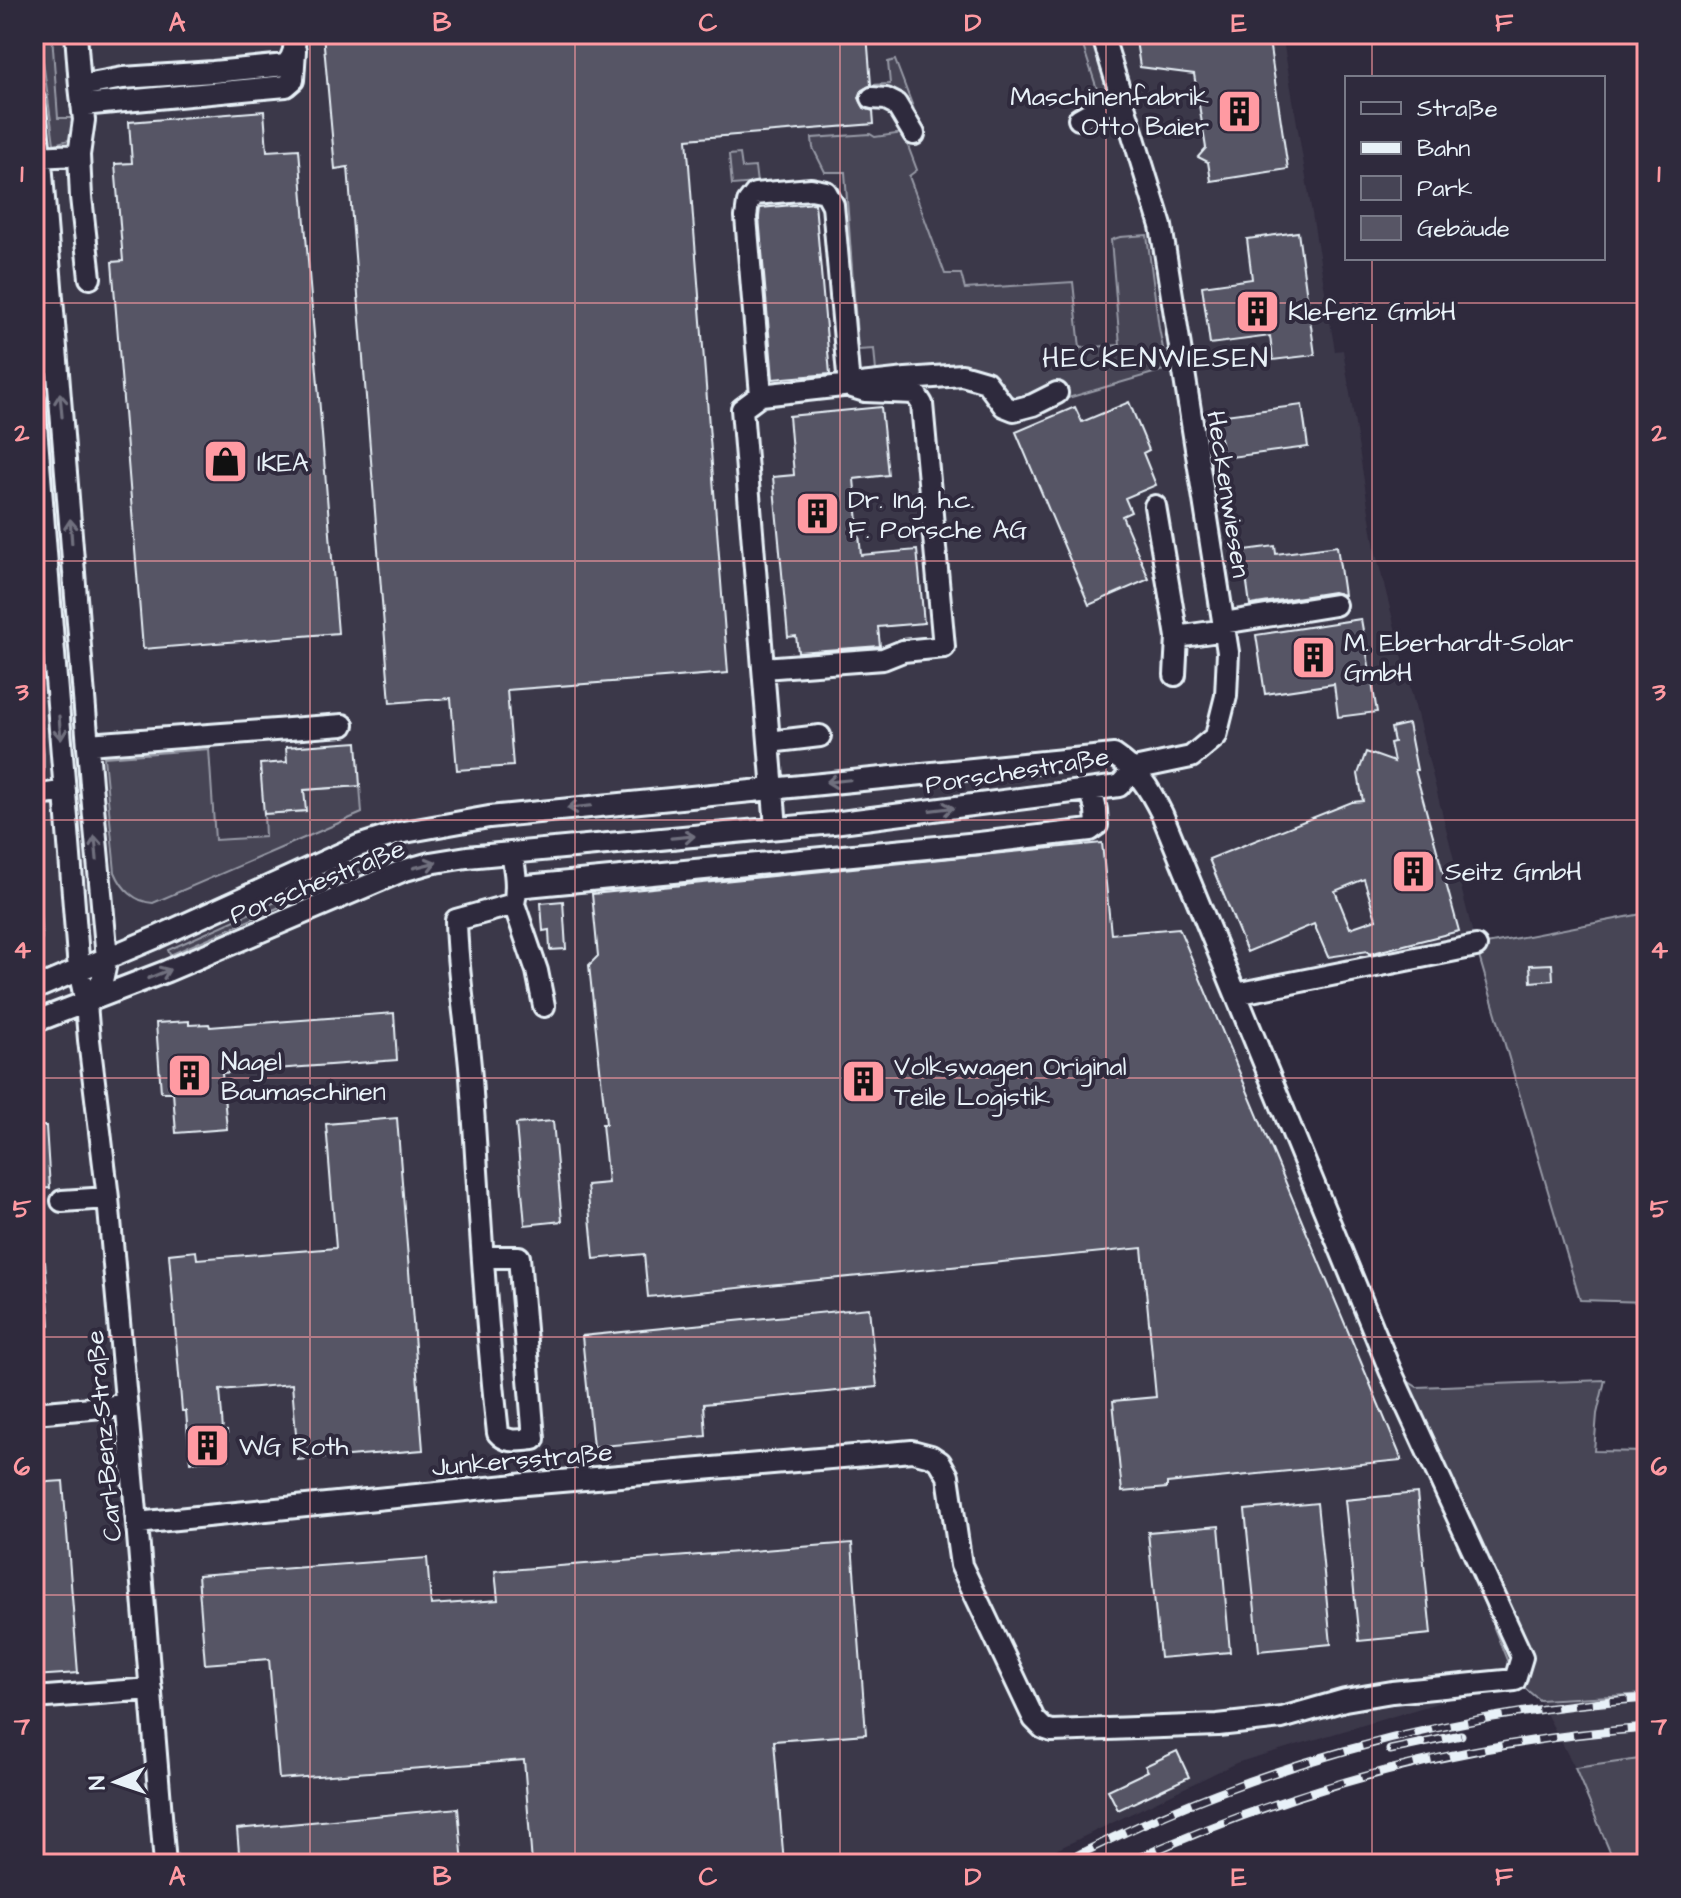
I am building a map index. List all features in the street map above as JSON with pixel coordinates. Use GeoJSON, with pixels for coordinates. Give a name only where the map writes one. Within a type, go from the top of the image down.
{"type":"FeatureCollection","features":[{"type":"Feature","properties":{"kind":"street"},"geometry":{"type":"LineString","coordinates":[[76,34],[84,120],[79,155],[81,197],[90,278]]}},
{"type":"Feature","properties":{"kind":"street","name":"Heckenwiesen"},"geometry":{"type":"LineString","coordinates":[[1102,34],[1161,226],[1228,652],[1226,696],[1216,736],[1191,757],[1134,769]]}},
{"type":"Feature","properties":{"kind":"street"},"geometry":{"type":"LineString","coordinates":[[81,96],[123,78],[286,65],[291,59],[295,41]]}},
{"type":"Feature","properties":{"kind":"street"},"geometry":{"type":"LineString","coordinates":[[872,98],[886,99],[896,104],[914,134]]}},
{"type":"Feature","properties":{"kind":"street"},"geometry":{"type":"LineString","coordinates":[[1079,119],[1122,98]]}},
{"type":"Feature","properties":{"kind":"street"},"geometry":{"type":"LineString","coordinates":[[34,100],[40,284],[75,579],[107,958],[102,981],[86,1003]]}},
{"type":"Feature","properties":{"kind":"street"},"geometry":{"type":"LineString","coordinates":[[38,157],[79,155]]}},
{"type":"Feature","properties":{"kind":"street"},"geometry":{"type":"LineString","coordinates":[[761,395],[746,217],[748,203],[755,194],[811,189],[826,192],[833,205],[849,386]]}},
{"type":"Feature","properties":{"kind":"street"},"geometry":{"type":"LineString","coordinates":[[776,828],[742,409],[761,395],[962,375],[986,382],[1004,406],[1014,410],[1057,393]]}},
{"type":"Feature","properties":{"kind":"street"},"geometry":{"type":"LineString","coordinates":[[763,668],[883,659],[903,651],[944,647],[922,404],[915,393],[865,391],[849,386]]}},
{"type":"Feature","properties":{"kind":"street","name":"Carl-Benz-Straße"},"geometry":{"type":"LineString","coordinates":[[34,400],[42,602],[65,791],[79,970],[86,1003],[108,1198],[165,1864]]}},
{"type":"Feature","properties":{"kind":"street"},"geometry":{"type":"LineString","coordinates":[[1155,506],[1177,637],[1175,675]]}},
{"type":"Feature","properties":{"kind":"street"},"geometry":{"type":"LineString","coordinates":[[40,566],[75,579]]}},
{"type":"Feature","properties":{"kind":"street"},"geometry":{"type":"LineString","coordinates":[[42,602],[75,579]]}},
{"type":"Feature","properties":{"kind":"street"},"geometry":{"type":"LineString","coordinates":[[1177,637],[1335,605]]}},
{"type":"Feature","properties":{"kind":"street"},"geometry":{"type":"LineString","coordinates":[[88,744],[343,725]]}},
{"type":"Feature","properties":{"kind":"street"},"geometry":{"type":"LineString","coordinates":[[769,742],[820,736]]}},
{"type":"Feature","properties":{"kind":"street","name":"Porschestraße"},"geometry":{"type":"LineString","coordinates":[[34,989],[358,846],[399,833],[489,817],[1114,755],[1134,769],[1119,786],[1091,790],[833,823],[430,863],[402,871],[34,1022]]}},
{"type":"Feature","properties":{"kind":"street"},"geometry":{"type":"LineString","coordinates":[[1134,769],[1162,814],[1236,994],[1476,946]]}},
{"type":"Feature","properties":{"kind":"street"},"geometry":{"type":"LineString","coordinates":[[484,1257],[519,1257],[534,1439],[509,1441],[498,1433],[456,920],[515,895],[1090,830],[1097,825],[1091,790]]}},
{"type":"Feature","properties":{"kind":"street"},"geometry":{"type":"LineString","coordinates":[[34,796],[65,791]]}},
{"type":"Feature","properties":{"kind":"street"},"geometry":{"type":"LineString","coordinates":[[512,853],[515,895],[544,1006]]}},
{"type":"Feature","properties":{"kind":"street","name":"Junkersstraße"},"geometry":{"type":"LineString","coordinates":[[137,1523],[526,1484],[912,1451],[940,1462],[948,1476],[961,1565],[1034,1719],[1043,1728],[1052,1731],[1218,1725],[1282,1718],[1345,1700],[1392,1692],[1515,1680],[1522,1657],[1390,1370],[1236,994]]}},
{"type":"Feature","properties":{"kind":"street"},"geometry":{"type":"LineString","coordinates":[[62,1201],[108,1198]]}},
{"type":"Feature","properties":{"kind":"street"},"geometry":{"type":"LineString","coordinates":[[34,1413],[126,1405]]}},
{"type":"Feature","properties":{"kind":"street"},"geometry":{"type":"LineString","coordinates":[[34,1698],[151,1689]]}},
{"type":"Feature","properties":{"kind":"shaded area"},"geometry":{"type":"Polygon","coordinates":[[[34,34],[1282,34],[1335,351],[1343,350],[1375,549],[1476,946],[1237,994],[1515,1680],[1236,1763],[1027,1864],[34,1864],[34,34]]]}},
{"type":"Feature","properties":{"kind":"shaded area"},"geometry":{"type":"Polygon","coordinates":[[[1647,1694],[1647,1758],[1575,1768],[1539,1700],[1647,1694]]]}},
{"type":"Feature","properties":{"kind":"green space"},"geometry":{"type":"Polygon","coordinates":[[[42,34],[52,34],[58,118],[71,118],[74,126],[69,140],[54,144],[42,53],[42,34]]]}},
{"type":"Feature","properties":{"kind":"green space"},"geometry":{"type":"Polygon","coordinates":[[[1079,34],[1090,34],[1110,92],[1099,95],[1079,34]]]}},
{"type":"Feature","properties":{"kind":"green space"},"geometry":{"type":"Polygon","coordinates":[[[895,60],[916,115],[913,116],[899,93],[872,90],[871,85],[890,84],[888,62],[895,60]]]}},
{"type":"Feature","properties":{"kind":"green space"},"geometry":{"type":"Polygon","coordinates":[[[903,133],[917,170],[909,176],[945,274],[961,274],[965,289],[1073,282],[1080,348],[1120,345],[1111,240],[1147,235],[1167,369],[1068,398],[1060,381],[1030,395],[1012,397],[989,374],[976,368],[876,371],[874,349],[858,350],[845,172],[825,172],[813,148],[812,138],[870,134],[875,137],[903,133]]]}},
{"type":"Feature","properties":{"kind":"green space"},"geometry":{"type":"Polygon","coordinates":[[[740,154],[742,168],[755,167],[757,183],[732,185],[729,155],[740,154]]]}},
{"type":"Feature","properties":{"kind":"green space"},"geometry":{"type":"Polygon","coordinates":[[[66,608],[93,922],[87,924],[61,609],[66,608]]]}},
{"type":"Feature","properties":{"kind":"green space"},"geometry":{"type":"Polygon","coordinates":[[[34,649],[44,754],[44,771],[38,779],[34,729],[34,649]]]}},
{"type":"Feature","properties":{"kind":"green space"},"geometry":{"type":"Polygon","coordinates":[[[209,749],[215,840],[265,837],[264,814],[305,811],[304,790],[360,786],[362,813],[153,903],[140,900],[125,889],[115,872],[104,757],[209,749]]]}},
{"type":"Feature","properties":{"kind":"green space"},"geometry":{"type":"Polygon","coordinates":[[[34,838],[42,938],[34,953],[34,838]]]}},
{"type":"Feature","properties":{"kind":"green space"},"geometry":{"type":"Polygon","coordinates":[[[376,857],[378,864],[170,955],[168,950],[376,857]]]}},
{"type":"Feature","properties":{"kind":"green space"},"geometry":{"type":"Polygon","coordinates":[[[1647,913],[1647,1302],[1580,1300],[1476,946],[1647,913]]]}},
{"type":"Feature","properties":{"kind":"green space"},"geometry":{"type":"Polygon","coordinates":[[[1390,1370],[1417,1387],[1605,1380],[1597,1414],[1594,1451],[1647,1452],[1647,1694],[1539,1700],[1515,1680],[1390,1370]]]}},
{"type":"Feature","properties":{"kind":"green space"},"geometry":{"type":"Polygon","coordinates":[[[1647,1758],[1647,1864],[1615,1864],[1575,1768],[1647,1758]]]}},
{"type":"Feature","properties":{"kind":"building"},"geometry":{"type":"Polygon","coordinates":[[[323,34],[867,34],[871,85],[862,90],[859,98],[864,108],[873,111],[874,124],[687,139],[728,673],[507,690],[513,766],[457,770],[451,698],[390,703],[348,167],[335,169],[323,34]]]}},
{"type":"Feature","properties":{"kind":"building","name":"Maschinenfabrik Otto Baier"},"geometry":{"type":"Polygon","coordinates":[[[1135,34],[1268,34],[1288,169],[1211,181],[1208,162],[1198,157],[1206,148],[1194,74],[1140,67],[1135,34]]]}},
{"type":"Feature","properties":{"kind":"building","name":"IKEA"},"geometry":{"type":"Polygon","coordinates":[[[264,111],[267,151],[299,149],[338,633],[143,649],[112,262],[123,261],[115,164],[132,163],[129,122],[264,111]]]}},
{"type":"Feature","properties":{"kind":"building"},"geometry":{"type":"Polygon","coordinates":[[[815,203],[830,374],[773,379],[760,208],[815,203]]]}},
{"type":"Feature","properties":{"kind":"building","name":"Klefenz GmbH"},"geometry":{"type":"Polygon","coordinates":[[[1298,232],[1315,355],[1273,360],[1270,336],[1210,344],[1202,286],[1252,279],[1247,239],[1298,232]]]}},
{"type":"Feature","properties":{"kind":"building","name":"Dr. Ing. h.c. F. Porsche AG"},"geometry":{"type":"Polygon","coordinates":[[[1129,402],[1149,450],[1143,453],[1156,485],[1125,498],[1131,512],[1122,516],[1149,579],[1089,605],[1016,432],[1075,407],[1082,422],[1129,402]]]}},
{"type":"Feature","properties":{"kind":"building"},"geometry":{"type":"Polygon","coordinates":[[[1302,405],[1308,447],[1223,458],[1217,416],[1302,405]]]}},
{"type":"Feature","properties":{"kind":"building","name":"Dr. Ing. h.c. F. Porsche AG"},"geometry":{"type":"Polygon","coordinates":[[[881,407],[888,475],[854,479],[861,555],[917,550],[924,623],[878,627],[880,646],[798,652],[796,636],[788,637],[773,477],[794,475],[789,416],[881,407]]]}},
{"type":"Feature","properties":{"kind":"building"},"geometry":{"type":"Polygon","coordinates":[[[1275,546],[1276,554],[1337,546],[1344,595],[1333,592],[1250,605],[1246,576],[1241,577],[1237,551],[1275,546]]]}},
{"type":"Feature","properties":{"kind":"building","name":"M. Eberhardt-Solar GmbH"},"geometry":{"type":"Polygon","coordinates":[[[1361,619],[1377,712],[1338,717],[1334,684],[1265,694],[1256,635],[1361,619]]]}},
{"type":"Feature","properties":{"kind":"building"},"geometry":{"type":"Polygon","coordinates":[[[1408,724],[1415,770],[1459,931],[1369,954],[1368,951],[1328,957],[1314,924],[1247,952],[1209,859],[1352,802],[1363,801],[1358,774],[1366,752],[1394,762],[1391,728],[1408,724]],[[1364,879],[1335,891],[1350,928],[1376,919],[1364,879]]]}},
{"type":"Feature","properties":{"kind":"building"},"geometry":{"type":"Polygon","coordinates":[[[357,742],[360,786],[304,790],[306,811],[264,814],[260,764],[287,762],[286,747],[357,742]]]}},
{"type":"Feature","properties":{"kind":"building","name":"Volkswagen Original Teile Logistik"},"geometry":{"type":"Polygon","coordinates":[[[1102,843],[1111,934],[1179,928],[1402,1460],[1167,1483],[1167,1488],[1122,1492],[1113,1401],[1156,1397],[1142,1248],[648,1297],[644,1254],[594,1259],[587,1185],[608,1183],[602,1124],[606,1124],[589,965],[598,956],[592,894],[1102,843]]]}},
{"type":"Feature","properties":{"kind":"building"},"geometry":{"type":"Polygon","coordinates":[[[563,901],[566,949],[550,950],[549,930],[543,931],[541,903],[563,901]]]}},
{"type":"Feature","properties":{"kind":"building"},"geometry":{"type":"Polygon","coordinates":[[[1552,964],[1553,980],[1531,982],[1530,965],[1552,964]]]}},
{"type":"Feature","properties":{"kind":"building","name":"Nagel Baumaschinen"},"geometry":{"type":"Polygon","coordinates":[[[394,1013],[397,1060],[222,1073],[227,1129],[176,1133],[173,1092],[161,1092],[156,1023],[189,1021],[189,1025],[209,1024],[210,1027],[394,1013]]]}},
{"type":"Feature","properties":{"kind":"building"},"geometry":{"type":"Polygon","coordinates":[[[397,1118],[423,1450],[298,1460],[292,1384],[220,1390],[229,1459],[190,1462],[186,1411],[182,1411],[169,1254],[196,1251],[197,1259],[336,1248],[326,1124],[397,1118]]]}},
{"type":"Feature","properties":{"kind":"building"},"geometry":{"type":"Polygon","coordinates":[[[553,1121],[562,1221],[525,1225],[516,1124],[553,1121]]]}},
{"type":"Feature","properties":{"kind":"building"},"geometry":{"type":"Polygon","coordinates":[[[34,1126],[46,1126],[50,1188],[34,1189],[34,1126]]]}},
{"type":"Feature","properties":{"kind":"building"},"geometry":{"type":"Polygon","coordinates":[[[34,1262],[45,1262],[50,1325],[34,1327],[34,1262]]]}},
{"type":"Feature","properties":{"kind":"building"},"geometry":{"type":"Polygon","coordinates":[[[869,1308],[877,1387],[704,1404],[706,1436],[593,1447],[582,1336],[869,1308]]]}},
{"type":"Feature","properties":{"kind":"building"},"geometry":{"type":"Polygon","coordinates":[[[63,1481],[78,1673],[34,1676],[34,1483],[63,1481]]]}},
{"type":"Feature","properties":{"kind":"building"},"geometry":{"type":"Polygon","coordinates":[[[1417,1493],[1431,1634],[1359,1641],[1345,1500],[1417,1493]]]}},
{"type":"Feature","properties":{"kind":"building"},"geometry":{"type":"Polygon","coordinates":[[[1317,1503],[1331,1644],[1259,1651],[1245,1510],[1317,1503]]]}},
{"type":"Feature","properties":{"kind":"building"},"geometry":{"type":"Polygon","coordinates":[[[1219,1526],[1230,1652],[1160,1658],[1148,1532],[1219,1526]]]}},
{"type":"Feature","properties":{"kind":"building"},"geometry":{"type":"Polygon","coordinates":[[[852,1543],[866,1734],[774,1741],[784,1864],[532,1864],[524,1760],[279,1779],[269,1659],[205,1664],[198,1575],[427,1558],[431,1605],[498,1600],[495,1571],[852,1543]]]}},
{"type":"Feature","properties":{"kind":"building"},"geometry":{"type":"Polygon","coordinates":[[[1177,1751],[1189,1777],[1118,1810],[1108,1790],[1148,1771],[1145,1766],[1177,1751]]]}},
{"type":"Feature","properties":{"kind":"building"},"geometry":{"type":"Polygon","coordinates":[[[458,1808],[463,1864],[240,1864],[237,1829],[458,1808]]]}},
{"type":"Feature","properties":{"kind":"railway"},"geometry":{"type":"LineString","coordinates":[[1061,1864],[1201,1800],[1272,1773],[1345,1751],[1495,1717],[1647,1698]]}},
{"type":"Feature","properties":{"kind":"railway"},"geometry":{"type":"LineString","coordinates":[[1125,1864],[1251,1813],[1380,1772],[1511,1744],[1647,1728]]}},
{"type":"Feature","properties":{"kind":"railway"},"geometry":{"type":"LineString","coordinates":[[1390,1750],[1461,1735]]}},
{"type":"Feature","properties":{"kind":"place","name":"Maschinenfabrik Otto Baier"},"geometry":{"type":"Point","coordinates":[1240,111]}},
{"type":"Feature","properties":{"kind":"place","name":"Klefenz GmbH"},"geometry":{"type":"Point","coordinates":[1257,311]}},
{"type":"Feature","properties":{"kind":"place","name":"IKEA"},"geometry":{"type":"Point","coordinates":[226,462]}},
{"type":"Feature","properties":{"kind":"place","name":"Dr. Ing. h.c. F. Porsche AG"},"geometry":{"type":"Point","coordinates":[817,514]}},
{"type":"Feature","properties":{"kind":"place","name":"M. Eberhardt-Solar GmbH"},"geometry":{"type":"Point","coordinates":[1313,657]}},
{"type":"Feature","properties":{"kind":"place","name":"Seitz GmbH"},"geometry":{"type":"Point","coordinates":[1414,871]}},
{"type":"Feature","properties":{"kind":"place","name":"Nagel Baumaschinen"},"geometry":{"type":"Point","coordinates":[190,1076]}},
{"type":"Feature","properties":{"kind":"place","name":"Volkswagen Original Teile Logistik"},"geometry":{"type":"Point","coordinates":[863,1081]}},
{"type":"Feature","properties":{"kind":"place","name":"WG Roth"},"geometry":{"type":"Point","coordinates":[208,1446]}},
{"type":"Feature","properties":{"kind":"district","name":"HECKENWIESEN"},"geometry":{"type":"Point","coordinates":[1156,357]}}]}
